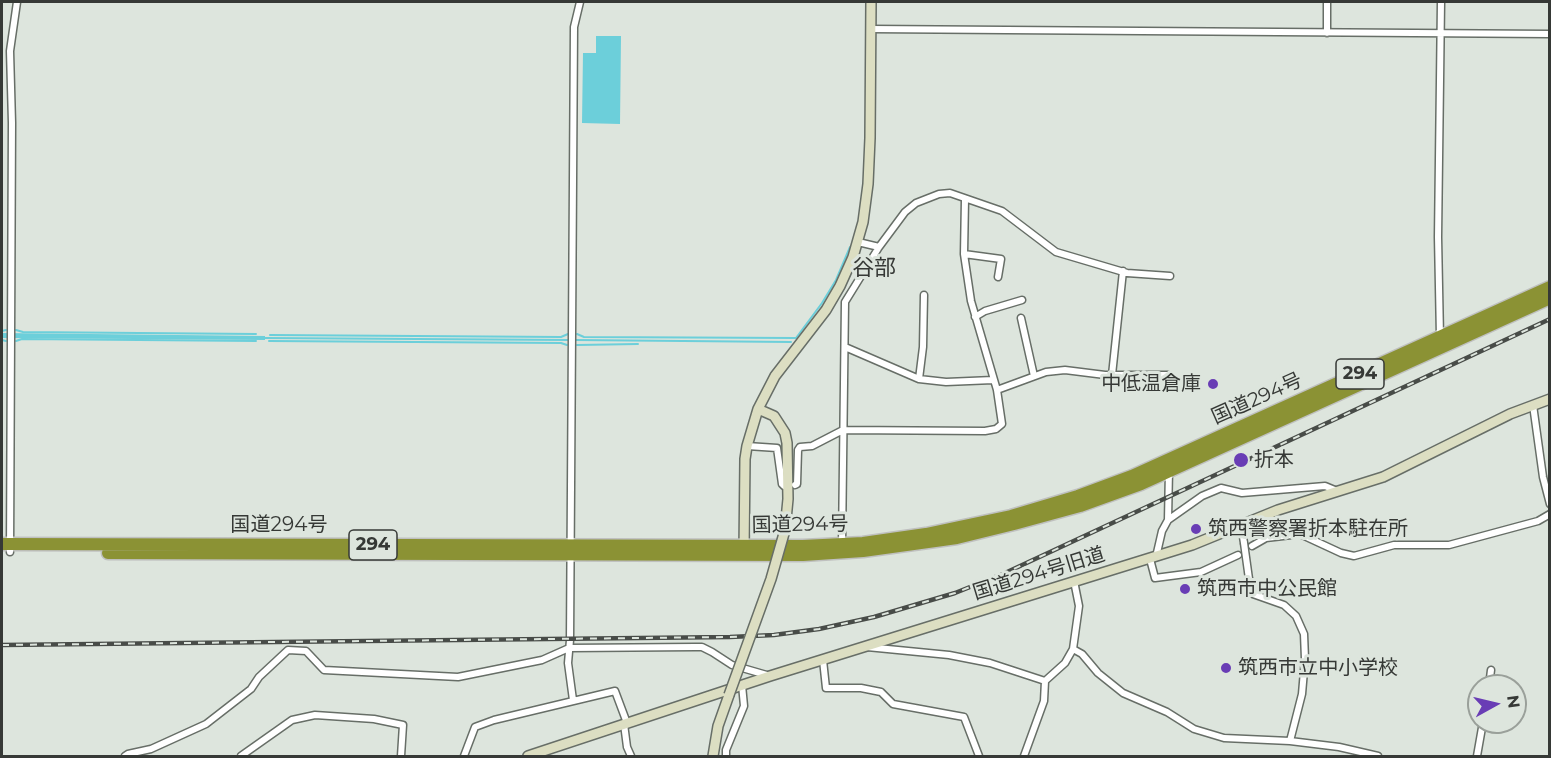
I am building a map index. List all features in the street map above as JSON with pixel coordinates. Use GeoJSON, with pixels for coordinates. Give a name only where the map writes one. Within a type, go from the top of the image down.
{"type":"FeatureCollection","features":[{"type":"Feature","properties":{"kind":"highway","name":"国道294号"},"geometry":{"type":"LineString","coordinates":[[6,548],[744,550],[842,553],[957,538],[1014,525],[1117,494],[1169,466],[1550,287]]}},
{"type":"Feature","properties":{"kind":"highway","name":"国道294号"},"geometry":{"type":"LineString","coordinates":[[744,550],[842,544],[926,534],[1011,516],[1086,493],[1169,466],[1550,298]]}},
{"type":"Feature","properties":{"kind":"street"},"geometry":{"type":"LineString","coordinates":[[6,548],[12,135],[10,51],[17,2]]}},
{"type":"Feature","properties":{"kind":"street"},"geometry":{"type":"LineString","coordinates":[[573,700],[568,663],[574,27],[580,2]]}},
{"type":"Feature","properties":{"kind":"street"},"geometry":{"type":"LineString","coordinates":[[744,550],[747,446],[758,409],[775,376],[826,310],[846,273],[858,242],[868,184],[871,2]]}},
{"type":"Feature","properties":{"kind":"street"},"geometry":{"type":"LineString","coordinates":[[1327,2],[1327,33]]}},
{"type":"Feature","properties":{"kind":"street"},"geometry":{"type":"LineString","coordinates":[[1440,338],[1438,225],[1441,2]]}},
{"type":"Feature","properties":{"kind":"street"},"geometry":{"type":"LineString","coordinates":[[870,29],[1550,34]]}},
{"type":"Feature","properties":{"kind":"street"},"geometry":{"type":"LineString","coordinates":[[842,544],[845,302],[904,212],[916,202],[939,194],[950,193],[1002,211],[1056,252],[1123,272],[1170,276]]}},
{"type":"Feature","properties":{"kind":"street"},"geometry":{"type":"LineString","coordinates":[[795,485],[797,484],[800,447],[812,446],[843,430],[996,429],[1002,424],[997,390],[970,301],[964,254],[965,199]]}},
{"type":"Feature","properties":{"kind":"street"},"geometry":{"type":"LineString","coordinates":[[858,242],[879,248]]}},
{"type":"Feature","properties":{"kind":"street"},"geometry":{"type":"LineString","coordinates":[[964,254],[1001,259],[998,277]]}},
{"type":"Feature","properties":{"kind":"street"},"geometry":{"type":"LineString","coordinates":[[1112,375],[1123,272]]}},
{"type":"Feature","properties":{"kind":"street"},"geometry":{"type":"LineString","coordinates":[[919,379],[923,347],[924,295]]}},
{"type":"Feature","properties":{"kind":"street"},"geometry":{"type":"LineString","coordinates":[[975,317],[985,311],[1023,300]]}},
{"type":"Feature","properties":{"kind":"street"},"geometry":{"type":"LineString","coordinates":[[1021,318],[1034,376]]}},
{"type":"Feature","properties":{"kind":"street"},"geometry":{"type":"LineString","coordinates":[[844,347],[919,379],[946,382],[993,380]]}},
{"type":"Feature","properties":{"kind":"street"},"geometry":{"type":"LineString","coordinates":[[997,390],[1046,372],[1065,370],[1112,375],[1169,375]]}},
{"type":"Feature","properties":{"kind":"street","name":"国道294号旧道"},"geometry":{"type":"LineString","coordinates":[[528,756],[770,676],[1212,538],[1278,510],[1383,477],[1550,399]]}},
{"type":"Feature","properties":{"kind":"street"},"geometry":{"type":"LineString","coordinates":[[1533,405],[1543,477],[1550,504]]}},
{"type":"Feature","properties":{"kind":"street"},"geometry":{"type":"LineString","coordinates":[[713,756],[718,726],[771,579],[785,530],[788,499],[785,433],[774,416],[758,409]]}},
{"type":"Feature","properties":{"kind":"street"},"geometry":{"type":"LineString","coordinates":[[747,446],[777,448],[784,486]]}},
{"type":"Feature","properties":{"kind":"street"},"geometry":{"type":"LineString","coordinates":[[1169,466],[1168,519],[1153,558],[1155,578],[1201,572],[1238,555]]}},
{"type":"Feature","properties":{"kind":"street"},"geometry":{"type":"LineString","coordinates":[[1168,519],[1202,496],[1221,488],[1242,493],[1324,486],[1337,492]]}},
{"type":"Feature","properties":{"kind":"street"},"geometry":{"type":"LineString","coordinates":[[1252,546],[1266,538],[1300,534],[1341,553],[1354,556],[1394,546],[1449,545],[1538,521],[1550,514]]}},
{"type":"Feature","properties":{"kind":"street"},"geometry":{"type":"LineString","coordinates":[[1241,524],[1250,593],[1284,605],[1296,616],[1304,634],[1305,659],[1302,694],[1290,741]]}},
{"type":"Feature","properties":{"kind":"street"},"geometry":{"type":"LineString","coordinates":[[1024,756],[1044,701],[1045,681],[1065,663],[1073,649],[1079,606],[1074,581]]}},
{"type":"Feature","properties":{"kind":"street"},"geometry":{"type":"LineString","coordinates":[[125,756],[151,748],[206,724],[251,689],[259,677],[288,650],[306,651],[324,670],[458,677],[542,660],[569,648],[702,647],[732,665],[770,676]]}},
{"type":"Feature","properties":{"kind":"street"},"geometry":{"type":"LineString","coordinates":[[862,647],[949,655],[990,663],[1045,681]]}},
{"type":"Feature","properties":{"kind":"street"},"geometry":{"type":"LineString","coordinates":[[1073,649],[1082,654],[1098,673],[1124,693],[1167,712],[1194,729],[1224,738],[1290,741],[1339,747],[1378,756]]}},
{"type":"Feature","properties":{"kind":"street"},"geometry":{"type":"LineString","coordinates":[[823,660],[826,688],[861,688],[881,692],[893,704],[964,717],[979,756]]}},
{"type":"Feature","properties":{"kind":"street"},"geometry":{"type":"LineString","coordinates":[[1490,674],[1491,670]]}},
{"type":"Feature","properties":{"kind":"street"},"geometry":{"type":"LineString","coordinates":[[726,756],[726,750],[744,706],[742,686]]}},
{"type":"Feature","properties":{"kind":"street"},"geometry":{"type":"LineString","coordinates":[[464,756],[475,727],[494,720],[615,691],[626,723],[627,747],[631,756]]}},
{"type":"Feature","properties":{"kind":"street"},"geometry":{"type":"LineString","coordinates":[[242,756],[292,720],[315,715],[374,719],[403,726],[401,756]]}},
{"type":"Feature","properties":{"kind":"street"},"geometry":{"type":"LineString","coordinates":[[1477,756],[1481,734]]}},
{"type":"Feature","properties":{"kind":"water"},"geometry":{"type":"Polygon","coordinates":[[[596,36],[621,36],[620,124],[582,123],[583,53],[596,53],[596,36]]]}},
{"type":"Feature","properties":{"kind":"water"},"geometry":{"type":"Polygon","coordinates":[[[2,333],[265,336],[265,340],[2,338],[2,333]]]}},
{"type":"Feature","properties":{"kind":"waterway"},"geometry":{"type":"LineString","coordinates":[[577,334],[584,337],[796,338],[836,280],[850,247]]}},
{"type":"Feature","properties":{"kind":"waterway"},"geometry":{"type":"LineString","coordinates":[[2,331],[6,330]]}},
{"type":"Feature","properties":{"kind":"waterway"},"geometry":{"type":"LineString","coordinates":[[16,330],[23,332],[256,334]]}},
{"type":"Feature","properties":{"kind":"waterway"},"geometry":{"type":"LineString","coordinates":[[270,335],[561,337],[568,334]]}},
{"type":"Feature","properties":{"kind":"waterway"},"geometry":{"type":"LineString","coordinates":[[265,338],[569,340]]}},
{"type":"Feature","properties":{"kind":"waterway"},"geometry":{"type":"LineString","coordinates":[[16,341],[22,339],[256,341]]}},
{"type":"Feature","properties":{"kind":"waterway"},"geometry":{"type":"LineString","coordinates":[[2,340],[6,341]]}},
{"type":"Feature","properties":{"kind":"waterway"},"geometry":{"type":"LineString","coordinates":[[575,340],[791,342]]}},
{"type":"Feature","properties":{"kind":"waterway"},"geometry":{"type":"LineString","coordinates":[[269,341],[561,343],[567,345]]}},
{"type":"Feature","properties":{"kind":"waterway"},"geometry":{"type":"LineString","coordinates":[[577,345],[638,344]]}},
{"type":"Feature","properties":{"kind":"railway"},"geometry":{"type":"LineString","coordinates":[[2,645],[730,637],[774,635],[819,629],[874,617],[955,593],[1005,573],[1550,319]]}},
{"type":"Feature","properties":{"kind":"place","name":"中低温倉庫"},"geometry":{"type":"Point","coordinates":[1213,384]}},
{"type":"Feature","properties":{"kind":"place","name":"折本"},"geometry":{"type":"Point","coordinates":[1241,460]}},
{"type":"Feature","properties":{"kind":"place","name":"筑西警察署折本駐在所"},"geometry":{"type":"Point","coordinates":[1196,529]}},
{"type":"Feature","properties":{"kind":"place","name":"筑西市中公民館"},"geometry":{"type":"Point","coordinates":[1185,589]}},
{"type":"Feature","properties":{"kind":"place","name":"筑西市立中小学校"},"geometry":{"type":"Point","coordinates":[1226,668]}},
{"type":"Feature","properties":{"kind":"district","name":"谷部"},"geometry":{"type":"Point","coordinates":[874,269]}}]}
